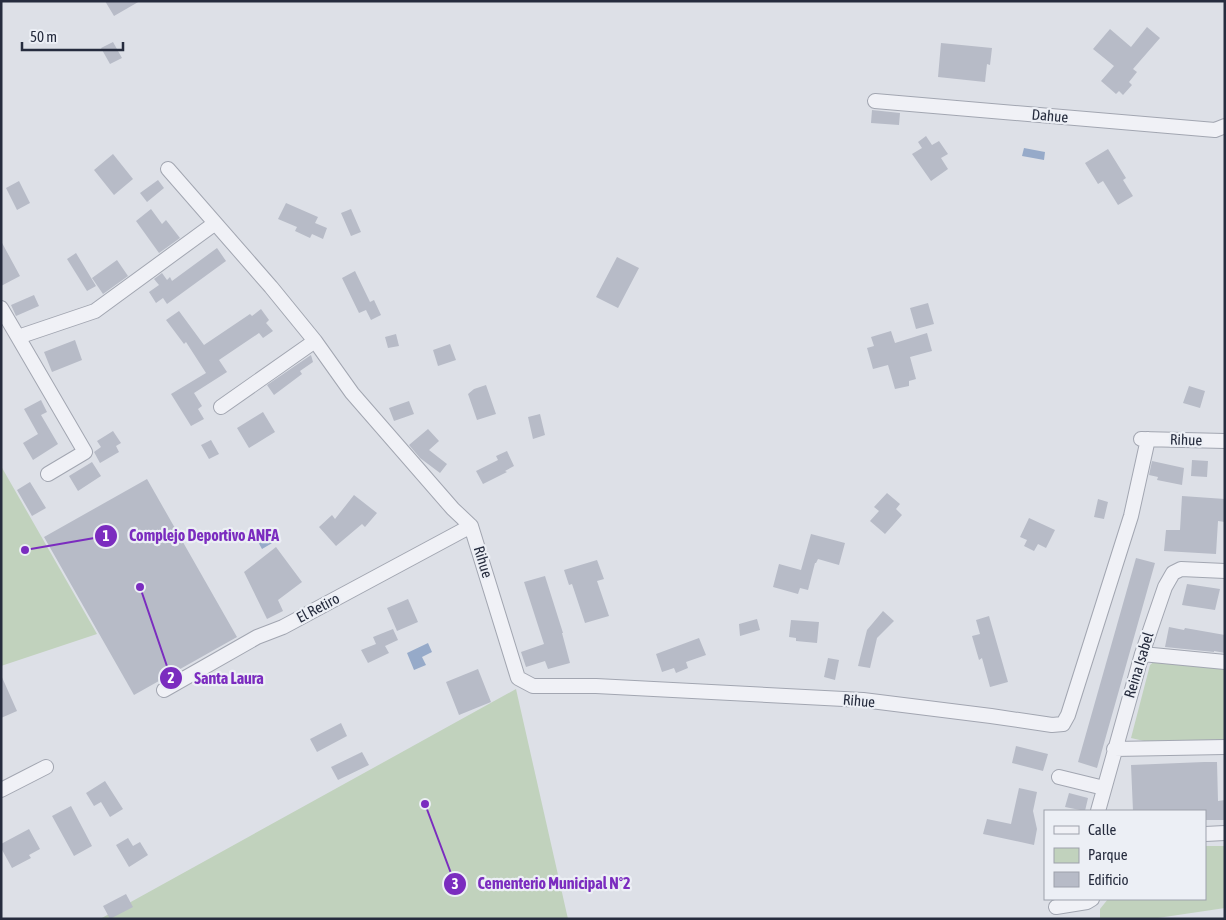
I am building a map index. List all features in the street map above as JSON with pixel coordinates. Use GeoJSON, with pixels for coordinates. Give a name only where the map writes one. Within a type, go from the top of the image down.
{"type":"FeatureCollection","features":[{"type":"Feature","properties":{"kind":"street","name":"Dahue"},"geometry":{"type":"LineString","coordinates":[[875,101],[1215,130],[1225,126]]}},
{"type":"Feature","properties":{"kind":"street"},"geometry":{"type":"LineString","coordinates":[[168,169],[315,341],[352,393],[453,509],[472,526]]}},
{"type":"Feature","properties":{"kind":"street"},"geometry":{"type":"LineString","coordinates":[[18,337],[95,311],[214,224]]}},
{"type":"Feature","properties":{"kind":"street"},"geometry":{"type":"LineString","coordinates":[[1,308],[85,452],[48,474]]}},
{"type":"Feature","properties":{"kind":"street"},"geometry":{"type":"LineString","coordinates":[[221,407],[315,341]]}},
{"type":"Feature","properties":{"kind":"street","name":"Rihue"},"geometry":{"type":"LineString","coordinates":[[472,526],[518,678],[533,686],[596,686],[863,700],[1052,725],[1063,724],[1068,715],[1131,516],[1145,439],[1225,441]]}},
{"type":"Feature","properties":{"kind":"street","name":"El Retiro"},"geometry":{"type":"LineString","coordinates":[[164,690],[257,637],[283,627],[472,526]]}},
{"type":"Feature","properties":{"kind":"street","name":"Reina Isabel"},"geometry":{"type":"LineString","coordinates":[[1098,810],[1142,654],[1165,587],[1173,573],[1186,568],[1225,571]]}},
{"type":"Feature","properties":{"kind":"street"},"geometry":{"type":"LineString","coordinates":[[1142,654],[1225,662]]}},
{"type":"Feature","properties":{"kind":"street"},"geometry":{"type":"LineString","coordinates":[[1114,749],[1225,747]]}},
{"type":"Feature","properties":{"kind":"street"},"geometry":{"type":"LineString","coordinates":[[1,790],[46,766]]}},
{"type":"Feature","properties":{"kind":"street"},"geometry":{"type":"LineString","coordinates":[[1059,777],[1104,788]]}},
{"type":"Feature","properties":{"kind":"street"},"geometry":{"type":"LineString","coordinates":[[1206,834],[1225,833]]}},
{"type":"Feature","properties":{"kind":"street"},"geometry":{"type":"LineString","coordinates":[[1056,906],[1090,900]]}},
{"type":"Feature","properties":{"kind":"green space"},"geometry":{"type":"Polygon","coordinates":[[[1,466],[97,634],[1,666],[1,466]]]}},
{"type":"Feature","properties":{"kind":"green space"},"geometry":{"type":"Polygon","coordinates":[[[1156,660],[1225,665],[1225,740],[1144,741],[1131,738],[1150,665],[1156,660]]]}},
{"type":"Feature","properties":{"kind":"green space"},"geometry":{"type":"Polygon","coordinates":[[[516,689],[568,919],[100,919],[516,689]]]}},
{"type":"Feature","properties":{"kind":"green space"},"geometry":{"type":"Polygon","coordinates":[[[1206,846],[1225,846],[1225,908],[1151,919],[1100,919],[1100,909],[1107,900],[1206,900],[1206,846]]]}},
{"type":"Feature","properties":{"kind":"water"},"geometry":{"type":"Polygon","coordinates":[[[1024,148],[1045,152],[1044,160],[1022,156],[1024,148]]]}},
{"type":"Feature","properties":{"kind":"water"},"geometry":{"type":"Polygon","coordinates":[[[274,531],[279,539],[262,549],[257,540],[274,531]]]}},
{"type":"Feature","properties":{"kind":"water"},"geometry":{"type":"Polygon","coordinates":[[[428,643],[432,652],[422,657],[426,665],[414,670],[407,653],[428,643]]]}},
{"type":"Feature","properties":{"kind":"building"},"geometry":{"type":"Polygon","coordinates":[[[105,1],[140,1],[114,16],[105,1]]]}},
{"type":"Feature","properties":{"kind":"building"},"geometry":{"type":"Polygon","coordinates":[[[1147,27],[1160,38],[1133,69],[1137,72],[1129,82],[1132,85],[1123,95],[1119,91],[1116,94],[1101,81],[1114,66],[1093,49],[1110,29],[1131,47],[1147,27]]]}},
{"type":"Feature","properties":{"kind":"building"},"geometry":{"type":"Polygon","coordinates":[[[113,42],[122,58],[110,64],[101,48],[113,42]]]}},
{"type":"Feature","properties":{"kind":"building"},"geometry":{"type":"Polygon","coordinates":[[[941,43],[992,48],[990,65],[987,64],[985,82],[938,77],[941,43]]]}},
{"type":"Feature","properties":{"kind":"building"},"geometry":{"type":"Polygon","coordinates":[[[872,110],[900,113],[899,125],[871,123],[872,110]]]}},
{"type":"Feature","properties":{"kind":"building"},"geometry":{"type":"Polygon","coordinates":[[[926,136],[932,145],[939,141],[948,154],[941,158],[948,169],[931,181],[912,154],[922,148],[918,142],[926,136]]]}},
{"type":"Feature","properties":{"kind":"building"},"geometry":{"type":"Polygon","coordinates":[[[1108,149],[1126,178],[1123,180],[1133,196],[1118,205],[1103,181],[1098,184],[1085,163],[1108,149]]]}},
{"type":"Feature","properties":{"kind":"building"},"geometry":{"type":"Polygon","coordinates":[[[113,154],[133,179],[114,195],[94,170],[113,154]]]}},
{"type":"Feature","properties":{"kind":"building"},"geometry":{"type":"Polygon","coordinates":[[[158,180],[164,188],[147,202],[140,193],[158,180]]]}},
{"type":"Feature","properties":{"kind":"building"},"geometry":{"type":"Polygon","coordinates":[[[19,181],[30,203],[17,210],[6,188],[19,181]]]}},
{"type":"Feature","properties":{"kind":"building"},"geometry":{"type":"Polygon","coordinates":[[[286,203],[318,217],[315,223],[327,228],[323,239],[312,234],[310,238],[295,231],[297,227],[278,219],[286,203]]]}},
{"type":"Feature","properties":{"kind":"building"},"geometry":{"type":"Polygon","coordinates":[[[151,209],[162,224],[166,220],[180,238],[159,253],[136,221],[151,209]]]}},
{"type":"Feature","properties":{"kind":"building"},"geometry":{"type":"Polygon","coordinates":[[[351,209],[361,232],[351,236],[341,213],[351,209]]]}},
{"type":"Feature","properties":{"kind":"building"},"geometry":{"type":"Polygon","coordinates":[[[1,241],[20,276],[1,286],[1,241]]]}},
{"type":"Feature","properties":{"kind":"building"},"geometry":{"type":"Polygon","coordinates":[[[217,248],[226,261],[167,304],[163,298],[156,303],[149,292],[159,285],[154,279],[162,273],[167,280],[170,277],[172,281],[217,248]]]}},
{"type":"Feature","properties":{"kind":"building"},"geometry":{"type":"Polygon","coordinates":[[[76,253],[96,286],[87,291],[67,259],[76,253]]]}},
{"type":"Feature","properties":{"kind":"building"},"geometry":{"type":"Polygon","coordinates":[[[617,257],[639,268],[618,308],[596,297],[617,257]]]}},
{"type":"Feature","properties":{"kind":"building"},"geometry":{"type":"Polygon","coordinates":[[[117,260],[128,276],[103,294],[92,278],[117,260]]]}},
{"type":"Feature","properties":{"kind":"building"},"geometry":{"type":"Polygon","coordinates":[[[355,271],[370,302],[374,300],[381,315],[371,320],[366,310],[359,313],[342,278],[355,271]]]}},
{"type":"Feature","properties":{"kind":"building"},"geometry":{"type":"Polygon","coordinates":[[[34,295],[39,306],[16,316],[11,305],[34,295]]]}},
{"type":"Feature","properties":{"kind":"building"},"geometry":{"type":"Polygon","coordinates":[[[928,303],[934,324],[916,329],[910,308],[928,303]]]}},
{"type":"Feature","properties":{"kind":"building"},"geometry":{"type":"Polygon","coordinates":[[[261,309],[269,320],[266,323],[273,331],[263,338],[259,333],[219,360],[227,372],[194,393],[202,406],[198,409],[204,419],[191,426],[171,394],[206,373],[186,342],[184,344],[166,320],[179,311],[204,345],[250,314],[252,316],[261,309]]]}},
{"type":"Feature","properties":{"kind":"building"},"geometry":{"type":"Polygon","coordinates":[[[891,331],[895,343],[927,333],[932,351],[910,357],[916,379],[909,381],[909,386],[895,389],[888,365],[873,369],[867,348],[874,346],[871,337],[891,331]]]}},
{"type":"Feature","properties":{"kind":"building"},"geometry":{"type":"Polygon","coordinates":[[[396,334],[399,346],[388,348],[385,337],[396,334]]]}},
{"type":"Feature","properties":{"kind":"building"},"geometry":{"type":"Polygon","coordinates":[[[75,340],[82,360],[52,372],[44,352],[75,340]]]}},
{"type":"Feature","properties":{"kind":"building"},"geometry":{"type":"Polygon","coordinates":[[[450,344],[456,360],[438,366],[433,350],[450,344]]]}},
{"type":"Feature","properties":{"kind":"building"},"geometry":{"type":"Polygon","coordinates":[[[311,355],[313,362],[300,371],[302,374],[274,395],[267,385],[311,355]]]}},
{"type":"Feature","properties":{"kind":"building"},"geometry":{"type":"Polygon","coordinates":[[[486,385],[496,414],[477,420],[468,394],[474,389],[486,385]]]}},
{"type":"Feature","properties":{"kind":"building"},"geometry":{"type":"Polygon","coordinates":[[[1189,386],[1205,391],[1200,408],[1183,403],[1189,386]]]}},
{"type":"Feature","properties":{"kind":"building"},"geometry":{"type":"Polygon","coordinates":[[[41,400],[47,412],[41,415],[58,444],[33,460],[23,443],[38,434],[24,409],[41,400]]]}},
{"type":"Feature","properties":{"kind":"building"},"geometry":{"type":"Polygon","coordinates":[[[409,401],[414,414],[394,421],[389,408],[409,401]]]}},
{"type":"Feature","properties":{"kind":"building"},"geometry":{"type":"Polygon","coordinates":[[[263,412],[275,432],[249,448],[237,428],[263,412]]]}},
{"type":"Feature","properties":{"kind":"building"},"geometry":{"type":"Polygon","coordinates":[[[540,414],[545,435],[533,439],[528,417],[540,414]]]}},
{"type":"Feature","properties":{"kind":"building"},"geometry":{"type":"Polygon","coordinates":[[[428,429],[439,441],[429,450],[447,464],[440,473],[420,458],[409,445],[428,429]]]}},
{"type":"Feature","properties":{"kind":"building"},"geometry":{"type":"Polygon","coordinates":[[[113,431],[121,443],[116,446],[119,452],[100,463],[94,452],[101,447],[97,441],[113,431]]]}},
{"type":"Feature","properties":{"kind":"building"},"geometry":{"type":"Polygon","coordinates":[[[211,440],[219,454],[209,459],[201,445],[211,440]]]}},
{"type":"Feature","properties":{"kind":"building"},"geometry":{"type":"Polygon","coordinates":[[[507,451],[514,466],[505,471],[507,472],[483,484],[476,471],[498,460],[496,456],[507,451]]]}},
{"type":"Feature","properties":{"kind":"building"},"geometry":{"type":"Polygon","coordinates":[[[1192,460],[1208,461],[1207,477],[1191,476],[1192,460]]]}},
{"type":"Feature","properties":{"kind":"building"},"geometry":{"type":"Polygon","coordinates":[[[1152,461],[1184,468],[1182,485],[1157,480],[1158,477],[1149,475],[1152,461]]]}},
{"type":"Feature","properties":{"kind":"building"},"geometry":{"type":"Polygon","coordinates":[[[92,462],[101,476],[78,491],[69,476],[92,462]]]}},
{"type":"Feature","properties":{"kind":"building"},"geometry":{"type":"Polygon","coordinates":[[[147,479],[237,637],[134,695],[44,537],[147,479]]]}},
{"type":"Feature","properties":{"kind":"building"},"geometry":{"type":"Polygon","coordinates":[[[30,482],[46,508],[32,516],[17,490],[30,482]]]}},
{"type":"Feature","properties":{"kind":"building"},"geometry":{"type":"Polygon","coordinates":[[[887,493],[900,504],[896,509],[902,515],[885,534],[870,521],[879,511],[874,507],[887,493]]]}},
{"type":"Feature","properties":{"kind":"building"},"geometry":{"type":"Polygon","coordinates":[[[354,495],[377,513],[365,527],[362,524],[336,546],[319,527],[332,515],[335,519],[354,495]]]}},
{"type":"Feature","properties":{"kind":"building"},"geometry":{"type":"Polygon","coordinates":[[[1182,496],[1225,499],[1225,522],[1218,521],[1216,554],[1164,551],[1166,530],[1180,530],[1182,496]]]}},
{"type":"Feature","properties":{"kind":"building"},"geometry":{"type":"Polygon","coordinates":[[[1098,499],[1108,502],[1104,519],[1094,517],[1098,499]]]}},
{"type":"Feature","properties":{"kind":"building"},"geometry":{"type":"Polygon","coordinates":[[[1029,518],[1055,530],[1046,548],[1038,544],[1034,551],[1024,546],[1027,540],[1020,537],[1029,518]]]}},
{"type":"Feature","properties":{"kind":"building"},"geometry":{"type":"Polygon","coordinates":[[[811,534],[845,543],[839,565],[818,559],[815,563],[808,590],[800,588],[798,594],[773,587],[779,564],[801,570],[811,534]]]}},
{"type":"Feature","properties":{"kind":"building"},"geometry":{"type":"Polygon","coordinates":[[[276,547],[302,582],[278,600],[283,611],[267,619],[244,572],[276,547]]]}},
{"type":"Feature","properties":{"kind":"building"},"geometry":{"type":"Polygon","coordinates":[[[1136,558],[1155,563],[1097,768],[1078,762],[1136,558]]]}},
{"type":"Feature","properties":{"kind":"building"},"geometry":{"type":"Polygon","coordinates":[[[597,560],[604,579],[597,581],[609,616],[585,623],[572,584],[569,585],[564,570],[597,560]]]}},
{"type":"Feature","properties":{"kind":"building"},"geometry":{"type":"Polygon","coordinates":[[[545,576],[563,633],[570,663],[548,669],[545,661],[526,667],[521,652],[544,644],[524,582],[545,576]]]}},
{"type":"Feature","properties":{"kind":"building"},"geometry":{"type":"Polygon","coordinates":[[[1187,584],[1220,589],[1215,610],[1182,605],[1187,584]]]}},
{"type":"Feature","properties":{"kind":"building"},"geometry":{"type":"Polygon","coordinates":[[[408,599],[418,622],[397,631],[387,608],[408,599]]]}},
{"type":"Feature","properties":{"kind":"building"},"geometry":{"type":"Polygon","coordinates":[[[883,611],[894,621],[877,638],[870,668],[858,666],[867,630],[883,611]]]}},
{"type":"Feature","properties":{"kind":"building"},"geometry":{"type":"Polygon","coordinates":[[[989,616],[1008,682],[990,687],[982,658],[979,660],[972,636],[980,634],[976,620],[989,616]]]}},
{"type":"Feature","properties":{"kind":"building"},"geometry":{"type":"Polygon","coordinates":[[[757,619],[760,630],[740,636],[739,624],[757,619]]]}},
{"type":"Feature","properties":{"kind":"building"},"geometry":{"type":"Polygon","coordinates":[[[791,620],[819,622],[817,643],[796,641],[796,638],[789,637],[791,620]]]}},
{"type":"Feature","properties":{"kind":"building"},"geometry":{"type":"Polygon","coordinates":[[[1169,627],[1225,635],[1225,653],[1165,647],[1169,627]]]}},
{"type":"Feature","properties":{"kind":"building"},"geometry":{"type":"Polygon","coordinates":[[[393,629],[398,640],[385,646],[389,653],[368,663],[361,650],[376,644],[373,637],[393,629]]]}},
{"type":"Feature","properties":{"kind":"building"},"geometry":{"type":"Polygon","coordinates":[[[699,638],[706,655],[686,662],[688,668],[676,673],[674,668],[662,672],[656,654],[699,638]]]}},
{"type":"Feature","properties":{"kind":"building"},"geometry":{"type":"Polygon","coordinates":[[[828,658],[839,660],[835,680],[824,677],[828,658]]]}},
{"type":"Feature","properties":{"kind":"building"},"geometry":{"type":"Polygon","coordinates":[[[478,669],[491,702],[459,715],[446,682],[478,669]]]}},
{"type":"Feature","properties":{"kind":"building"},"geometry":{"type":"Polygon","coordinates":[[[1,675],[17,711],[1,718],[1,675]]]}},
{"type":"Feature","properties":{"kind":"building"},"geometry":{"type":"Polygon","coordinates":[[[341,723],[347,736],[317,752],[310,739],[341,723]]]}},
{"type":"Feature","properties":{"kind":"building"},"geometry":{"type":"Polygon","coordinates":[[[1016,746],[1048,754],[1043,771],[1012,763],[1016,746]]]}},
{"type":"Feature","properties":{"kind":"building"},"geometry":{"type":"Polygon","coordinates":[[[362,752],[369,765],[338,780],[331,767],[362,752]]]}},
{"type":"Feature","properties":{"kind":"building"},"geometry":{"type":"Polygon","coordinates":[[[1217,762],[1218,801],[1225,800],[1225,820],[1206,820],[1206,810],[1133,810],[1131,765],[1217,762]]]}},
{"type":"Feature","properties":{"kind":"building"},"geometry":{"type":"Polygon","coordinates":[[[105,781],[123,809],[110,817],[101,802],[94,806],[86,793],[105,781]]]}},
{"type":"Feature","properties":{"kind":"building"},"geometry":{"type":"Polygon","coordinates":[[[1019,788],[1037,792],[1033,811],[1037,829],[1034,845],[983,834],[987,819],[1011,824],[1019,788]]]}},
{"type":"Feature","properties":{"kind":"building"},"geometry":{"type":"Polygon","coordinates":[[[1069,793],[1088,798],[1085,810],[1065,807],[1069,793]]]}},
{"type":"Feature","properties":{"kind":"building"},"geometry":{"type":"Polygon","coordinates":[[[71,806],[92,846],[74,856],[52,816],[71,806]]]}},
{"type":"Feature","properties":{"kind":"building"},"geometry":{"type":"Polygon","coordinates":[[[29,829],[40,849],[29,855],[31,858],[12,868],[1,848],[1,844],[29,829]]]}},
{"type":"Feature","properties":{"kind":"building"},"geometry":{"type":"Polygon","coordinates":[[[128,838],[133,846],[140,842],[148,855],[129,867],[116,845],[128,838]]]}},
{"type":"Feature","properties":{"kind":"building"},"geometry":{"type":"Polygon","coordinates":[[[126,894],[133,907],[110,919],[103,906],[126,894]]]}},
{"type":"Feature","properties":{"kind":"place","name":"Complejo Deportivo ANFA"},"geometry":{"type":"Point","coordinates":[25,550]}},
{"type":"Feature","properties":{"kind":"place","name":"Santa Laura"},"geometry":{"type":"Point","coordinates":[140,587]}},
{"type":"Feature","properties":{"kind":"place","name":"Cementerio Municipal N°2"},"geometry":{"type":"Point","coordinates":[425,804]}}]}
